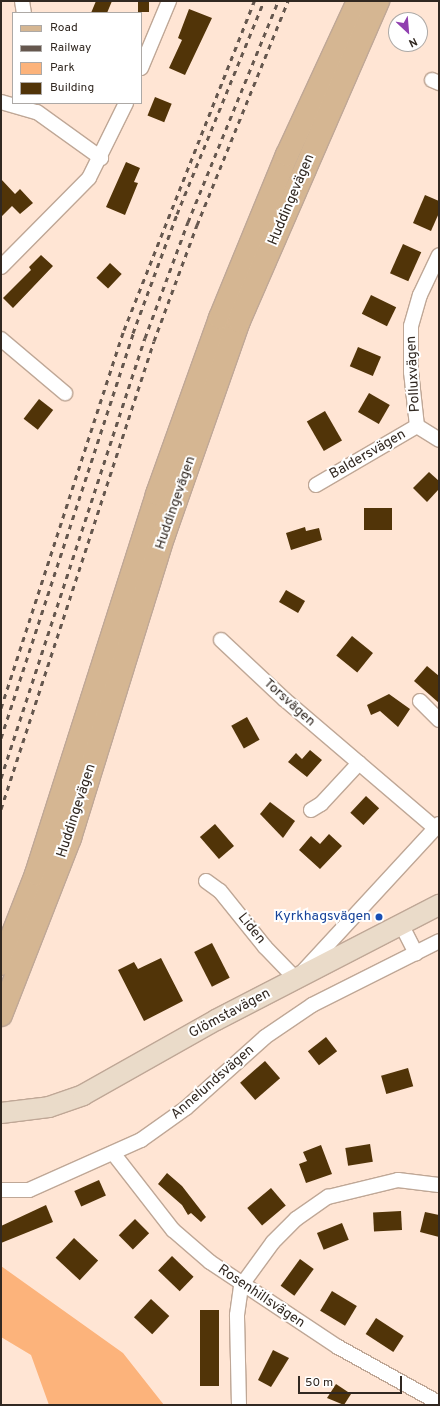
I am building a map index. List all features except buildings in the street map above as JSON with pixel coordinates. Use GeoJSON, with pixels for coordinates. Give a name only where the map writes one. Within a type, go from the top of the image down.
{"type":"FeatureCollection","features":[{"type":"Feature","properties":{"kind":"main road","name":"Huddingevägen"},"geometry":{"type":"LineString","coordinates":[[1,964],[36,874],[156,494],[220,318],[287,154],[358,1]]}},
{"type":"Feature","properties":{"kind":"main road","name":"Huddingevägen"},"geometry":{"type":"LineString","coordinates":[[1,1015],[70,838],[164,535],[239,321],[378,1]]}},
{"type":"Feature","properties":{"kind":"main road","name":"Glömstavägen"},"geometry":{"type":"LineString","coordinates":[[1,1098],[10,1111],[49,1107],[83,1095],[296,978],[439,905]]}},
{"type":"Feature","properties":{"kind":"street"},"geometry":{"type":"LineString","coordinates":[[22,1],[24,12]]}},
{"type":"Feature","properties":{"kind":"street"},"geometry":{"type":"LineString","coordinates":[[142,66],[169,1]]}},
{"type":"Feature","properties":{"kind":"street"},"geometry":{"type":"LineString","coordinates":[[1,102],[12,104]]}},
{"type":"Feature","properties":{"kind":"street"},"geometry":{"type":"LineString","coordinates":[[13,104],[36,108],[101,158]]}},
{"type":"Feature","properties":{"kind":"street"},"geometry":{"type":"LineString","coordinates":[[1,267],[70,200],[89,178],[101,158],[126,104]]}},
{"type":"Feature","properties":{"kind":"street","name":"Polluxvägen"},"geometry":{"type":"LineString","coordinates":[[417,426],[411,372],[411,326],[420,295],[439,255]]}},
{"type":"Feature","properties":{"kind":"street"},"geometry":{"type":"LineString","coordinates":[[1,339],[65,393]]}},
{"type":"Feature","properties":{"kind":"street","name":"Baldersvägen"},"geometry":{"type":"LineString","coordinates":[[316,485],[417,426],[439,440]]}},
{"type":"Feature","properties":{"kind":"street","name":"Torsvägen"},"geometry":{"type":"LineString","coordinates":[[221,640],[284,699],[359,763],[437,826]]}},
{"type":"Feature","properties":{"kind":"street"},"geometry":{"type":"LineString","coordinates":[[420,702],[439,720]]}},
{"type":"Feature","properties":{"kind":"street"},"geometry":{"type":"LineString","coordinates":[[311,810],[321,804],[359,763]]}},
{"type":"Feature","properties":{"kind":"street"},"geometry":{"type":"LineString","coordinates":[[296,978],[437,826]]}},
{"type":"Feature","properties":{"kind":"street","name":"Liden"},"geometry":{"type":"LineString","coordinates":[[206,880],[220,890],[265,947],[296,978]]}},
{"type":"Feature","properties":{"kind":"street"},"geometry":{"type":"LineString","coordinates":[[401,924],[416,953]]}},
{"type":"Feature","properties":{"kind":"street","name":"Annelundsvägen"},"geometry":{"type":"LineString","coordinates":[[1,1190],[29,1190],[113,1153],[164,1125],[265,1037],[312,1005],[439,941]]}},
{"type":"Feature","properties":{"kind":"street","name":"Rosenhillsvägen"},"geometry":{"type":"LineString","coordinates":[[113,1153],[173,1230],[241,1286],[338,1347],[439,1404]]}},
{"type":"Feature","properties":{"kind":"street"},"geometry":{"type":"LineString","coordinates":[[239,1405],[237,1315],[241,1286],[272,1242],[296,1219],[328,1196],[398,1180],[439,1185]]}},
{"type":"Feature","properties":{"kind":"green space"},"geometry":{"type":"Polygon","coordinates":[[[1,1266],[123,1353],[164,1405],[49,1405],[31,1355],[1,1337],[1,1266]]]}},
{"type":"Feature","properties":{"kind":"railway"},"geometry":{"type":"LineString","coordinates":[[1,708],[124,330],[254,1]]}},
{"type":"Feature","properties":{"kind":"railway"},"geometry":{"type":"LineString","coordinates":[[1,738],[133,333],[177,214],[264,1]]}},
{"type":"Feature","properties":{"kind":"railway"},"geometry":{"type":"LineString","coordinates":[[1,778],[145,338],[188,222],[278,1]]}},
{"type":"Feature","properties":{"kind":"railway"},"geometry":{"type":"LineString","coordinates":[[1,809],[154,341],[197,225],[288,1]]}},
{"type":"Feature","properties":{"kind":"place","name":"Kyrkhagsvägen"},"geometry":{"type":"Point","coordinates":[379,917]}}]}
